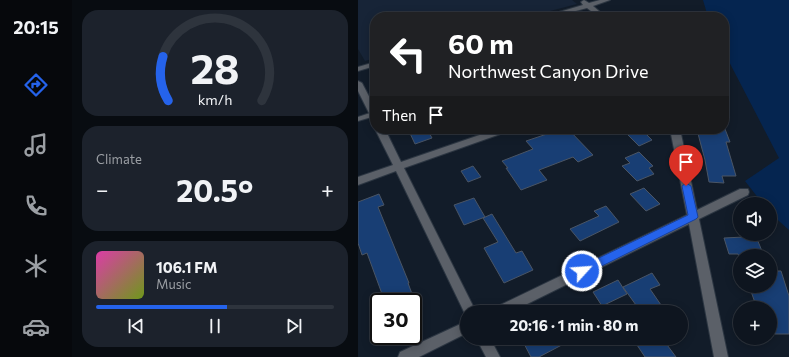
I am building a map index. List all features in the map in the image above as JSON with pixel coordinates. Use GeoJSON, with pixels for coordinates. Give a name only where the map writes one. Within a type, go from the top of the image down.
{"type":"FeatureCollection","features":[{"type":"Feature","properties":{"kind":"street"},"geometry":{"type":"LineString","coordinates":[[581,0],[597,12]]}},
{"type":"Feature","properties":{"kind":"street"},"geometry":{"type":"LineString","coordinates":[[563,12],[607,0]]}},
{"type":"Feature","properties":{"kind":"street"},"geometry":{"type":"LineString","coordinates":[[358,69],[370,65]]}},
{"type":"Feature","properties":{"kind":"street"},"geometry":{"type":"LineString","coordinates":[[358,83],[370,107]]}},
{"type":"Feature","properties":{"kind":"street"},"geometry":{"type":"LineString","coordinates":[[382,134],[467,305]]}},
{"type":"Feature","properties":{"kind":"street"},"geometry":{"type":"LineString","coordinates":[[358,181],[492,134]]}},
{"type":"Feature","properties":{"kind":"street"},"geometry":{"type":"LineString","coordinates":[[676,134],[722,357]]}},
{"type":"Feature","properties":{"kind":"street"},"geometry":{"type":"LineString","coordinates":[[512,305],[744,192]]}},
{"type":"Feature","properties":{"kind":"street"},"geometry":{"type":"LineString","coordinates":[[405,357],[460,330]]}},
{"type":"Feature","properties":{"kind":"street"},"geometry":{"type":"LineString","coordinates":[[487,345],[493,357]]}},
{"type":"Feature","properties":{"kind":"lane"},"geometry":{"type":"LineString","coordinates":[[358,119],[370,116]]}},
{"type":"Feature","properties":{"kind":"shaded area"},"geometry":{"type":"Polygon","coordinates":[[[358,0],[572,0],[577,4],[546,12],[370,12],[370,60],[365,61],[358,49],[358,0]]]}},
{"type":"Feature","properties":{"kind":"shaded area"},"geometry":{"type":"Polygon","coordinates":[[[703,0],[789,0],[789,230],[777,219],[777,197],[758,197],[745,181],[779,158],[729,62],[729,12],[707,12],[703,0]]]}},
{"type":"Feature","properties":{"kind":"building"},"geometry":{"type":"Polygon","coordinates":[[[410,134],[430,134],[432,138],[415,144],[410,134]]]}},
{"type":"Feature","properties":{"kind":"building"},"geometry":{"type":"Polygon","coordinates":[[[547,134],[573,134],[593,155],[578,162],[573,157],[539,170],[547,180],[521,190],[502,161],[533,149],[526,141],[547,134]]]}},
{"type":"Feature","properties":{"kind":"building"},"geometry":{"type":"Polygon","coordinates":[[[627,134],[646,134],[652,140],[639,146],[627,134]]]}},
{"type":"Feature","properties":{"kind":"building"},"geometry":{"type":"Polygon","coordinates":[[[698,134],[727,134],[730,142],[726,142],[736,176],[722,176],[724,183],[709,182],[698,134]]]}},
{"type":"Feature","properties":{"kind":"building"},"geometry":{"type":"Polygon","coordinates":[[[639,152],[653,166],[649,168],[654,174],[637,181],[622,166],[630,163],[625,158],[639,152]]]}},
{"type":"Feature","properties":{"kind":"building"},"geometry":{"type":"Polygon","coordinates":[[[473,166],[481,177],[468,182],[461,171],[473,166]]]}},
{"type":"Feature","properties":{"kind":"building"},"geometry":{"type":"Polygon","coordinates":[[[644,188],[660,204],[646,211],[630,194],[644,188]]]}},
{"type":"Feature","properties":{"kind":"building"},"geometry":{"type":"Polygon","coordinates":[[[379,194],[384,205],[378,207],[412,293],[382,293],[367,253],[362,255],[358,243],[358,202],[379,194]]]}},
{"type":"Feature","properties":{"kind":"building"},"geometry":{"type":"Polygon","coordinates":[[[474,198],[485,217],[464,225],[454,205],[474,198]]]}},
{"type":"Feature","properties":{"kind":"building"},"geometry":{"type":"Polygon","coordinates":[[[606,206],[619,222],[580,241],[570,229],[599,216],[594,211],[606,206]]]}},
{"type":"Feature","properties":{"kind":"building"},"geometry":{"type":"Polygon","coordinates":[[[492,214],[516,253],[522,251],[533,270],[504,283],[484,248],[498,242],[483,218],[492,214]]]}},
{"type":"Feature","properties":{"kind":"building"},"geometry":{"type":"Polygon","coordinates":[[[724,238],[733,238],[733,241],[758,241],[761,249],[733,249],[733,254],[729,254],[724,238]]]}},
{"type":"Feature","properties":{"kind":"building"},"geometry":{"type":"Polygon","coordinates":[[[777,271],[781,271],[789,296],[789,334],[777,334],[777,301],[754,301],[752,293],[777,293],[777,271]]]}},
{"type":"Feature","properties":{"kind":"building"},"geometry":{"type":"Polygon","coordinates":[[[652,273],[660,285],[650,289],[661,305],[636,305],[623,287],[652,273]]]}},
{"type":"Feature","properties":{"kind":"building"},"geometry":{"type":"Polygon","coordinates":[[[618,280],[627,294],[601,305],[593,292],[618,280]]]}},
{"type":"Feature","properties":{"kind":"building"},"geometry":{"type":"Polygon","coordinates":[[[525,345],[562,345],[539,357],[531,357],[525,345]]]}},
{"type":"Feature","properties":{"kind":"building"},"geometry":{"type":"Polygon","coordinates":[[[637,345],[667,345],[676,357],[645,357],[637,345]]]}},
{"type":"Feature","properties":{"kind":"route"},"geometry":{"type":"LineString","coordinates":[[582,271],[693,217],[686,186]]}}]}
